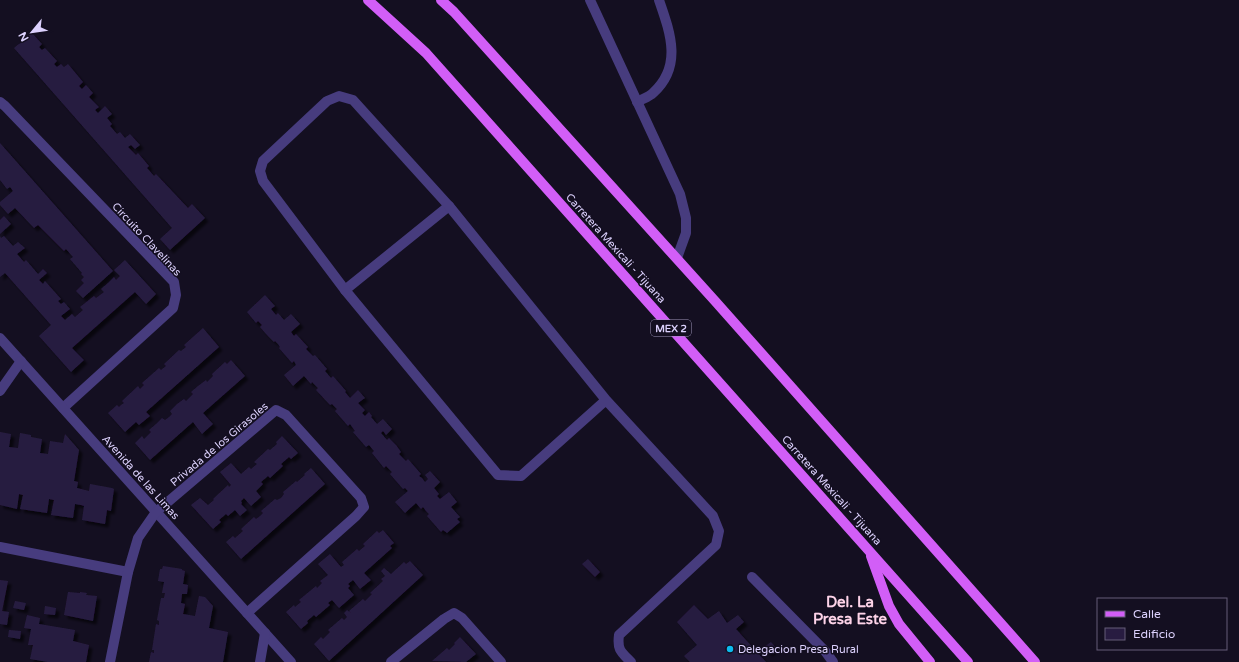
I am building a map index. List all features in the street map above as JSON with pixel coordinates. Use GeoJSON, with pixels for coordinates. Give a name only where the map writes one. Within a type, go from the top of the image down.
{"type":"FeatureCollection","features":[{"type":"Feature","properties":{"kind":"main road","name":"Carretera Mexicali - Tijuana"},"geometry":{"type":"LineString","coordinates":[[368,0],[426,53],[968,662]]}},
{"type":"Feature","properties":{"kind":"main road"},"geometry":{"type":"LineString","coordinates":[[441,0],[454,12],[676,258],[1035,662]]}},
{"type":"Feature","properties":{"kind":"main road"},"geometry":{"type":"LineString","coordinates":[[869,550],[889,606],[899,624],[930,662]]}},
{"type":"Feature","properties":{"kind":"street"},"geometry":{"type":"LineString","coordinates":[[590,0],[680,194],[686,218],[686,233],[676,258]]}},
{"type":"Feature","properties":{"kind":"street"},"geometry":{"type":"LineString","coordinates":[[637,102],[653,93],[666,78],[671,67],[672,43],[659,0]]}},
{"type":"Feature","properties":{"kind":"street"},"geometry":{"type":"LineString","coordinates":[[606,400],[520,476],[498,475],[345,290],[263,181],[260,171],[263,161],[327,101],[339,96],[353,100],[449,206],[606,400],[713,516],[719,530],[716,545],[620,636],[618,645],[623,654],[631,662]]}},
{"type":"Feature","properties":{"kind":"street","name":"Circuito Clavelinas"},"geometry":{"type":"LineString","coordinates":[[0,102],[174,282],[176,295],[173,308],[63,408]]}},
{"type":"Feature","properties":{"kind":"street"},"geometry":{"type":"LineString","coordinates":[[345,290],[449,206]]}},
{"type":"Feature","properties":{"kind":"street","name":"Avenida de las Limas"},"geometry":{"type":"LineString","coordinates":[[0,338],[291,662]]}},
{"type":"Feature","properties":{"kind":"street"},"geometry":{"type":"LineString","coordinates":[[0,391],[20,361]]}},
{"type":"Feature","properties":{"kind":"street","name":"Privada de los Girasoles"},"geometry":{"type":"LineString","coordinates":[[156,512],[276,410],[286,415],[361,498],[364,507],[356,516],[247,613]]}},
{"type":"Feature","properties":{"kind":"street"},"geometry":{"type":"LineString","coordinates":[[110,662],[128,572],[138,538],[156,512]]}},
{"type":"Feature","properties":{"kind":"street"},"geometry":{"type":"LineString","coordinates":[[0,547],[128,572]]}},
{"type":"Feature","properties":{"kind":"street"},"geometry":{"type":"LineString","coordinates":[[752,577],[825,650],[833,662]]}},
{"type":"Feature","properties":{"kind":"street"},"geometry":{"type":"LineString","coordinates":[[391,662],[444,619],[454,613],[462,618],[501,662]]}},
{"type":"Feature","properties":{"kind":"street"},"geometry":{"type":"LineString","coordinates":[[260,662],[264,633]]}},
{"type":"Feature","properties":{"kind":"building"},"geometry":{"type":"Polygon","coordinates":[[[32,33],[42,44],[39,47],[42,50],[45,48],[57,61],[54,64],[57,67],[61,64],[64,67],[68,64],[83,82],[79,86],[82,89],[86,85],[93,93],[89,97],[99,107],[95,110],[98,113],[105,106],[112,114],[107,118],[112,124],[110,126],[117,134],[120,132],[125,138],[130,134],[140,145],[135,149],[131,145],[128,147],[136,155],[138,153],[149,166],[147,168],[154,176],[156,174],[188,208],[192,204],[205,218],[170,250],[160,239],[172,228],[14,48],[32,33]]]}},
{"type":"Feature","properties":{"kind":"building"},"geometry":{"type":"Polygon","coordinates":[[[0,143],[113,271],[83,298],[76,291],[84,283],[81,280],[84,277],[70,259],[73,257],[66,249],[64,251],[38,225],[34,228],[15,208],[8,214],[0,205],[0,202],[13,191],[10,187],[7,189],[0,180],[0,143]]]}},
{"type":"Feature","properties":{"kind":"building"},"geometry":{"type":"Polygon","coordinates":[[[4,216],[11,224],[0,234],[0,220],[4,216]]]}},
{"type":"Feature","properties":{"kind":"building"},"geometry":{"type":"Polygon","coordinates":[[[0,236],[1,238],[4,236],[13,246],[18,242],[25,248],[17,254],[24,262],[26,260],[38,274],[43,269],[47,273],[39,280],[43,284],[45,281],[61,299],[58,301],[61,304],[64,302],[70,309],[61,316],[65,320],[72,314],[75,317],[83,310],[80,307],[94,296],[96,298],[104,292],[101,289],[114,277],[116,280],[120,276],[114,270],[125,260],[156,294],[146,304],[135,292],[72,348],[84,360],[71,372],[39,336],[51,325],[5,273],[0,277],[0,236]]]}},
{"type":"Feature","properties":{"kind":"building"},"geometry":{"type":"Polygon","coordinates":[[[265,295],[275,306],[271,309],[276,315],[278,313],[284,320],[291,314],[300,324],[291,332],[294,336],[296,334],[308,347],[306,349],[313,356],[315,355],[327,369],[325,371],[331,378],[333,376],[350,398],[358,390],[365,398],[358,403],[365,410],[362,413],[365,416],[369,412],[377,424],[383,419],[392,429],[386,435],[383,431],[381,433],[387,440],[389,438],[396,445],[401,452],[399,454],[406,461],[408,459],[421,474],[419,476],[425,482],[428,479],[425,475],[430,471],[440,482],[434,488],[439,494],[437,496],[440,499],[449,492],[457,502],[451,507],[460,517],[457,519],[460,522],[447,533],[443,530],[441,532],[427,516],[429,514],[423,507],[421,509],[416,503],[405,513],[395,502],[408,491],[405,488],[403,489],[390,474],[392,472],[386,466],[384,468],[372,453],[374,451],[369,445],[366,447],[353,432],[355,431],[350,424],[348,426],[335,411],[337,409],[332,404],[330,405],[316,390],[318,388],[312,382],[311,384],[304,376],[293,386],[284,375],[296,365],[294,361],[292,363],[279,348],[280,347],[278,344],[275,341],[274,342],[260,327],[262,325],[258,321],[256,323],[247,312],[265,295]]]}},
{"type":"Feature","properties":{"kind":"building"},"geometry":{"type":"Polygon","coordinates":[[[203,328],[219,347],[146,412],[150,416],[139,425],[136,422],[125,432],[108,413],[117,405],[119,407],[124,403],[122,401],[138,386],[140,389],[144,385],[142,383],[159,368],[161,370],[166,366],[164,364],[179,350],[181,351],[186,347],[184,345],[203,328]]]}},
{"type":"Feature","properties":{"kind":"building"},"geometry":{"type":"Polygon","coordinates":[[[231,360],[245,376],[203,413],[213,424],[202,434],[193,422],[150,460],[135,443],[142,436],[144,439],[151,432],[149,430],[162,418],[165,420],[172,414],[170,411],[177,404],[184,399],[186,401],[193,394],[191,392],[206,380],[207,382],[213,376],[212,374],[225,362],[227,364],[231,360]]]}},
{"type":"Feature","properties":{"kind":"building"},"geometry":{"type":"Polygon","coordinates":[[[0,432],[11,434],[9,447],[18,448],[20,433],[42,439],[40,453],[48,454],[50,441],[63,443],[65,434],[79,450],[74,481],[78,482],[77,488],[89,491],[90,484],[114,489],[111,511],[107,510],[105,524],[82,520],[84,506],[75,504],[73,518],[51,515],[54,500],[49,499],[47,513],[20,509],[23,495],[19,494],[17,509],[0,505],[0,432]]]}},
{"type":"Feature","properties":{"kind":"building"},"geometry":{"type":"Polygon","coordinates":[[[282,436],[298,453],[291,459],[289,457],[281,464],[283,466],[270,478],[268,476],[261,482],[263,484],[256,491],[261,497],[251,506],[244,498],[241,501],[241,504],[247,510],[240,516],[235,510],[228,516],[226,514],[219,520],[221,522],[213,529],[191,505],[200,498],[208,505],[228,485],[229,487],[231,485],[220,472],[231,463],[241,474],[249,467],[251,469],[257,464],[254,462],[268,449],[270,450],[277,444],[276,442],[282,436]]]}},
{"type":"Feature","properties":{"kind":"building"},"geometry":{"type":"Polygon","coordinates":[[[311,468],[325,484],[241,559],[226,542],[233,536],[235,538],[243,531],[241,529],[254,517],[256,519],[260,516],[263,513],[261,511],[275,499],[277,500],[281,498],[284,494],[283,492],[296,481],[297,482],[311,468]]]}},
{"type":"Feature","properties":{"kind":"building"},"geometry":{"type":"Polygon","coordinates":[[[383,530],[394,543],[390,546],[392,548],[364,573],[371,580],[360,589],[353,580],[348,584],[350,586],[348,588],[354,595],[339,608],[332,600],[328,603],[330,605],[316,617],[314,615],[301,629],[286,612],[294,605],[295,607],[301,602],[299,600],[316,586],[317,588],[322,583],[320,581],[328,575],[318,564],[330,554],[341,567],[344,565],[342,562],[357,549],[359,551],[365,546],[363,544],[377,531],[379,533],[383,530]]]}},
{"type":"Feature","properties":{"kind":"building"},"geometry":{"type":"Polygon","coordinates":[[[588,559],[600,572],[595,577],[582,564],[588,559]]]}},
{"type":"Feature","properties":{"kind":"building"},"geometry":{"type":"Polygon","coordinates":[[[410,561],[423,575],[329,661],[314,644],[321,637],[323,639],[330,632],[328,630],[342,618],[344,620],[347,617],[344,613],[347,610],[351,613],[349,611],[363,599],[365,601],[372,594],[370,593],[383,581],[381,579],[385,576],[381,571],[384,568],[391,574],[404,562],[406,564],[410,561]]]}},
{"type":"Feature","properties":{"kind":"building"},"geometry":{"type":"Polygon","coordinates":[[[163,566],[182,569],[185,571],[183,584],[188,585],[187,594],[182,594],[181,603],[185,604],[183,614],[195,616],[199,596],[205,597],[213,606],[209,628],[228,632],[223,662],[149,662],[151,652],[154,653],[154,650],[152,650],[156,624],[159,625],[159,621],[157,620],[161,598],[164,598],[165,593],[162,593],[164,582],[158,581],[160,569],[162,569],[163,566]]]}},
{"type":"Feature","properties":{"kind":"building"},"geometry":{"type":"Polygon","coordinates":[[[0,580],[8,581],[2,611],[9,612],[7,625],[0,624],[0,580]]]}},
{"type":"Feature","properties":{"kind":"building"},"geometry":{"type":"Polygon","coordinates":[[[68,592],[80,592],[87,593],[86,595],[97,596],[93,621],[64,615],[68,592]]]}},
{"type":"Feature","properties":{"kind":"building"},"geometry":{"type":"Polygon","coordinates":[[[15,601],[26,603],[24,610],[13,608],[15,601]]]}},
{"type":"Feature","properties":{"kind":"building"},"geometry":{"type":"Polygon","coordinates":[[[694,605],[708,619],[719,611],[727,623],[738,615],[744,622],[736,629],[766,662],[690,662],[684,656],[697,645],[677,622],[694,605]]]}},
{"type":"Feature","properties":{"kind":"building"},"geometry":{"type":"Polygon","coordinates":[[[45,606],[56,608],[55,615],[44,614],[45,606]]]}},
{"type":"Feature","properties":{"kind":"building"},"geometry":{"type":"Polygon","coordinates":[[[27,615],[40,618],[39,624],[75,630],[73,641],[89,645],[86,662],[48,662],[30,659],[33,645],[28,645],[31,629],[24,628],[27,615]]]}},
{"type":"Feature","properties":{"kind":"building"},"geometry":{"type":"Polygon","coordinates":[[[9,630],[21,631],[20,639],[8,637],[9,630]]]}},
{"type":"Feature","properties":{"kind":"building"},"geometry":{"type":"Polygon","coordinates":[[[460,637],[476,654],[466,662],[432,661],[447,648],[449,650],[460,637]]]}},
{"type":"Feature","properties":{"kind":"building"},"geometry":{"type":"Polygon","coordinates":[[[771,642],[776,648],[769,653],[764,647],[771,642]]]}},
{"type":"Feature","properties":{"kind":"place","name":"Delegacion Presa Rural"},"geometry":{"type":"Point","coordinates":[730,649]}},
{"type":"Feature","properties":{"kind":"district","name":"Del. La Presa Este"},"geometry":{"type":"Point","coordinates":[850,610]}}]}
